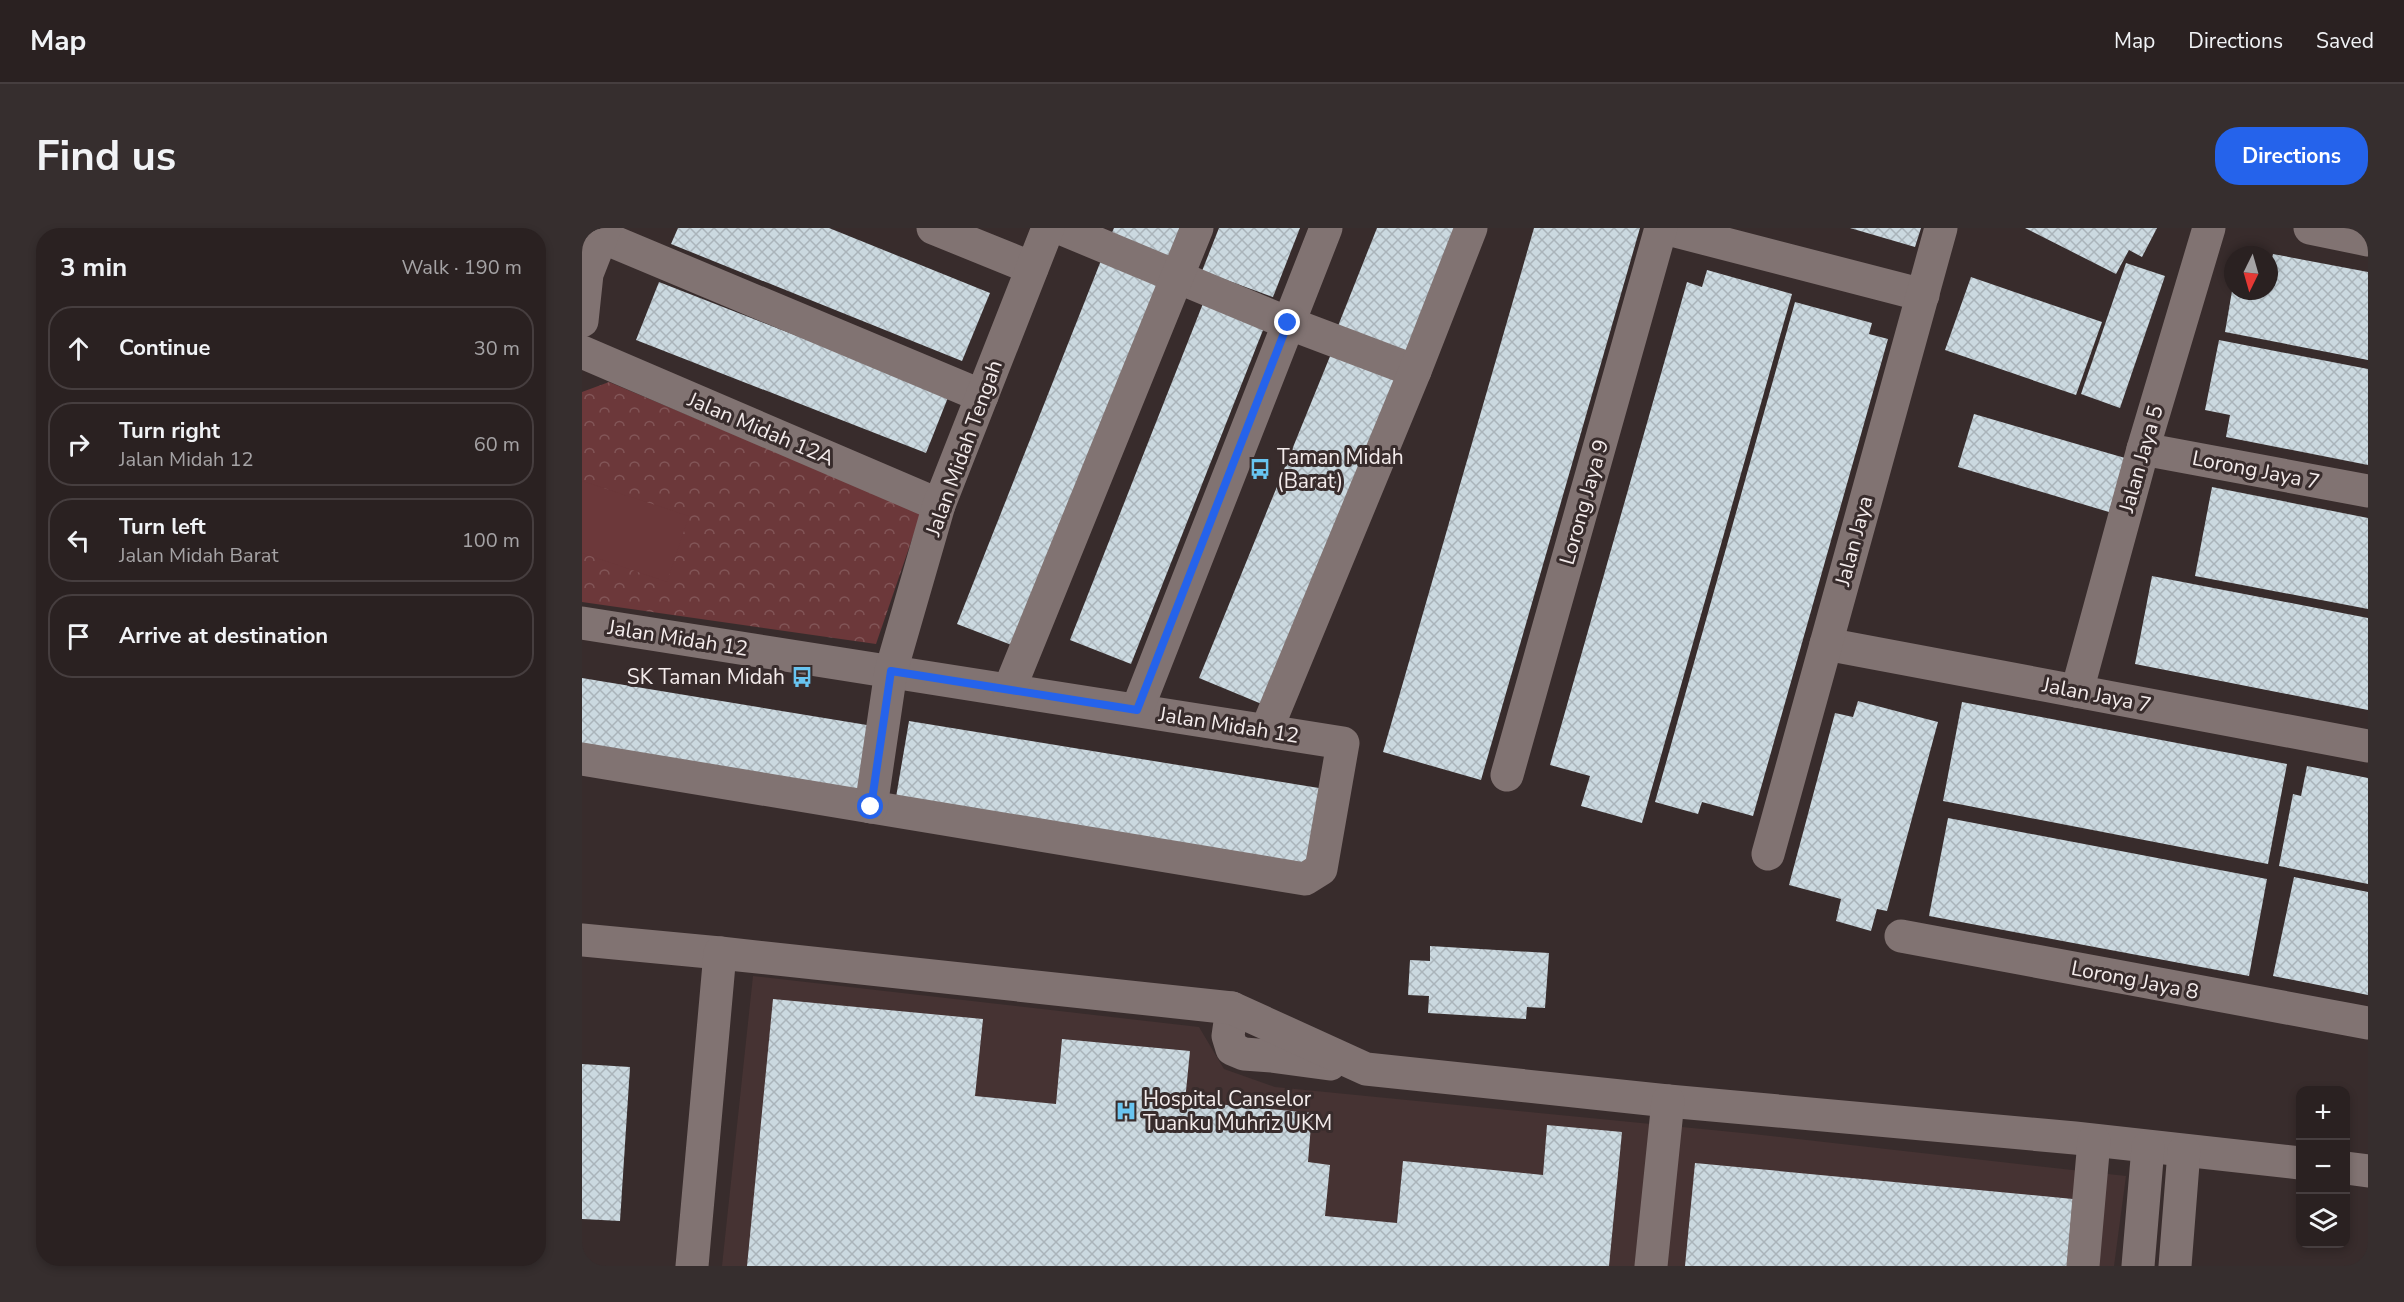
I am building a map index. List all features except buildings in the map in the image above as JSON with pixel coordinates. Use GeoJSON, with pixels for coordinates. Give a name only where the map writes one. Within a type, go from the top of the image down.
{"type":"FeatureCollection","features":[{"type":"Feature","properties":{"kind":"street"},"geometry":{"type":"LineString","coordinates":[[933,228],[1032,268]]}},
{"type":"Feature","properties":{"kind":"street","name":"Jalan Midah Tengah"},"geometry":{"type":"LineString","coordinates":[[871,807],[891,671],[939,505],[1048,228]]}},
{"type":"Feature","properties":{"kind":"street"},"geometry":{"type":"LineString","coordinates":[[1060,228],[1288,323],[1415,371]]}},
{"type":"Feature","properties":{"kind":"street"},"geometry":{"type":"LineString","coordinates":[[1009,690],[1197,228]]}},
{"type":"Feature","properties":{"kind":"street"},"geometry":{"type":"LineString","coordinates":[[1137,710],[1326,228]]}},
{"type":"Feature","properties":{"kind":"street"},"geometry":{"type":"LineString","coordinates":[[1266,731],[1415,371],[1471,228]]}},
{"type":"Feature","properties":{"kind":"street"},"geometry":{"type":"LineString","coordinates":[[1662,228],[1923,295]]}},
{"type":"Feature","properties":{"kind":"street","name":"Lorong Jaya 9"},"geometry":{"type":"LineString","coordinates":[[1507,775],[1662,228]]}},
{"type":"Feature","properties":{"kind":"street","name":"Jalan Jaya"},"geometry":{"type":"LineString","coordinates":[[1768,854],[1941,228]]}},
{"type":"Feature","properties":{"kind":"street","name":"Jalan Jaya 5"},"geometry":{"type":"LineString","coordinates":[[2076,691],[2143,448],[2209,228]]}},
{"type":"Feature","properties":{"kind":"street"},"geometry":{"type":"LineString","coordinates":[[2310,228],[2368,240]]}},
{"type":"Feature","properties":{"kind":"street"},"geometry":{"type":"LineString","coordinates":[[582,321],[584,270],[603,232],[982,396]]}},
{"type":"Feature","properties":{"kind":"street","name":"Jalan Midah 12A"},"geometry":{"type":"LineString","coordinates":[[582,352],[939,505]]}},
{"type":"Feature","properties":{"kind":"street","name":"Lorong Jaya 7"},"geometry":{"type":"LineString","coordinates":[[2143,448],[2368,491]]}},
{"type":"Feature","properties":{"kind":"street","name":"Jalan Midah 12"},"geometry":{"type":"LineString","coordinates":[[582,622],[1343,742],[1321,869],[1305,879],[871,807]]}},
{"type":"Feature","properties":{"kind":"street","name":"Jalan Jaya 7"},"geometry":{"type":"LineString","coordinates":[[1826,644],[2368,746]]}},
{"type":"Feature","properties":{"kind":"street"},"geometry":{"type":"LineString","coordinates":[[582,759],[871,807]]}},
{"type":"Feature","properties":{"kind":"street","name":"Lorong Jaya 8"},"geometry":{"type":"LineString","coordinates":[[1901,936],[2368,1023]]}},
{"type":"Feature","properties":{"kind":"street"},"geometry":{"type":"LineString","coordinates":[[582,940],[720,952],[1232,1008],[1366,1069],[2296,1162]]}},
{"type":"Feature","properties":{"kind":"street"},"geometry":{"type":"LineString","coordinates":[[692,1266],[720,952]]}},
{"type":"Feature","properties":{"kind":"street"},"geometry":{"type":"LineString","coordinates":[[1651,1266],[1668,1101]]}},
{"type":"Feature","properties":{"kind":"street"},"geometry":{"type":"LineString","coordinates":[[2083,1266],[2094,1141]]}},
{"type":"Feature","properties":{"kind":"street"},"geometry":{"type":"LineString","coordinates":[[2138,1266],[2148,1147]]}},
{"type":"Feature","properties":{"kind":"street"},"geometry":{"type":"LineString","coordinates":[[2175,1266],[2184,1151]]}},
{"type":"Feature","properties":{"kind":"street"},"geometry":{"type":"LineString","coordinates":[[2350,1169],[2368,1171]]}},
{"type":"Feature","properties":{"kind":"shaded area","name":"Hospital Canselor Tuanku Muhriz UKM"},"geometry":{"type":"Polygon","coordinates":[[[753,976],[1199,1027],[1224,1069],[1275,1087],[1753,1134],[2126,1176],[2114,1266],[722,1266],[753,976]]]}},
{"type":"Feature","properties":{"kind":"green space"},"geometry":{"type":"Polygon","coordinates":[[[609,382],[921,513],[876,644],[582,602],[582,392],[609,382]]]}},
{"type":"Feature","properties":{"kind":"green space"},"geometry":{"type":"Polygon","coordinates":[[[582,481],[689,516],[667,582],[582,553],[582,481]]]}},
{"type":"Feature","properties":{"kind":"place","name":"Taman Midah (Barat)"},"geometry":{"type":"Point","coordinates":[1260,469]}},
{"type":"Feature","properties":{"kind":"place","name":"SK Taman Midah"},"geometry":{"type":"Point","coordinates":[802,677]}},
{"type":"Feature","properties":{"kind":"place","name":"Hospital Canselor Tuanku Muhriz UKM"},"geometry":{"type":"Point","coordinates":[1126,1111]}},
{"type":"Feature","properties":{"kind":"route"},"geometry":{"type":"LineString","coordinates":[[871,807],[891,671],[1137,710],[1288,323]]}}]}
